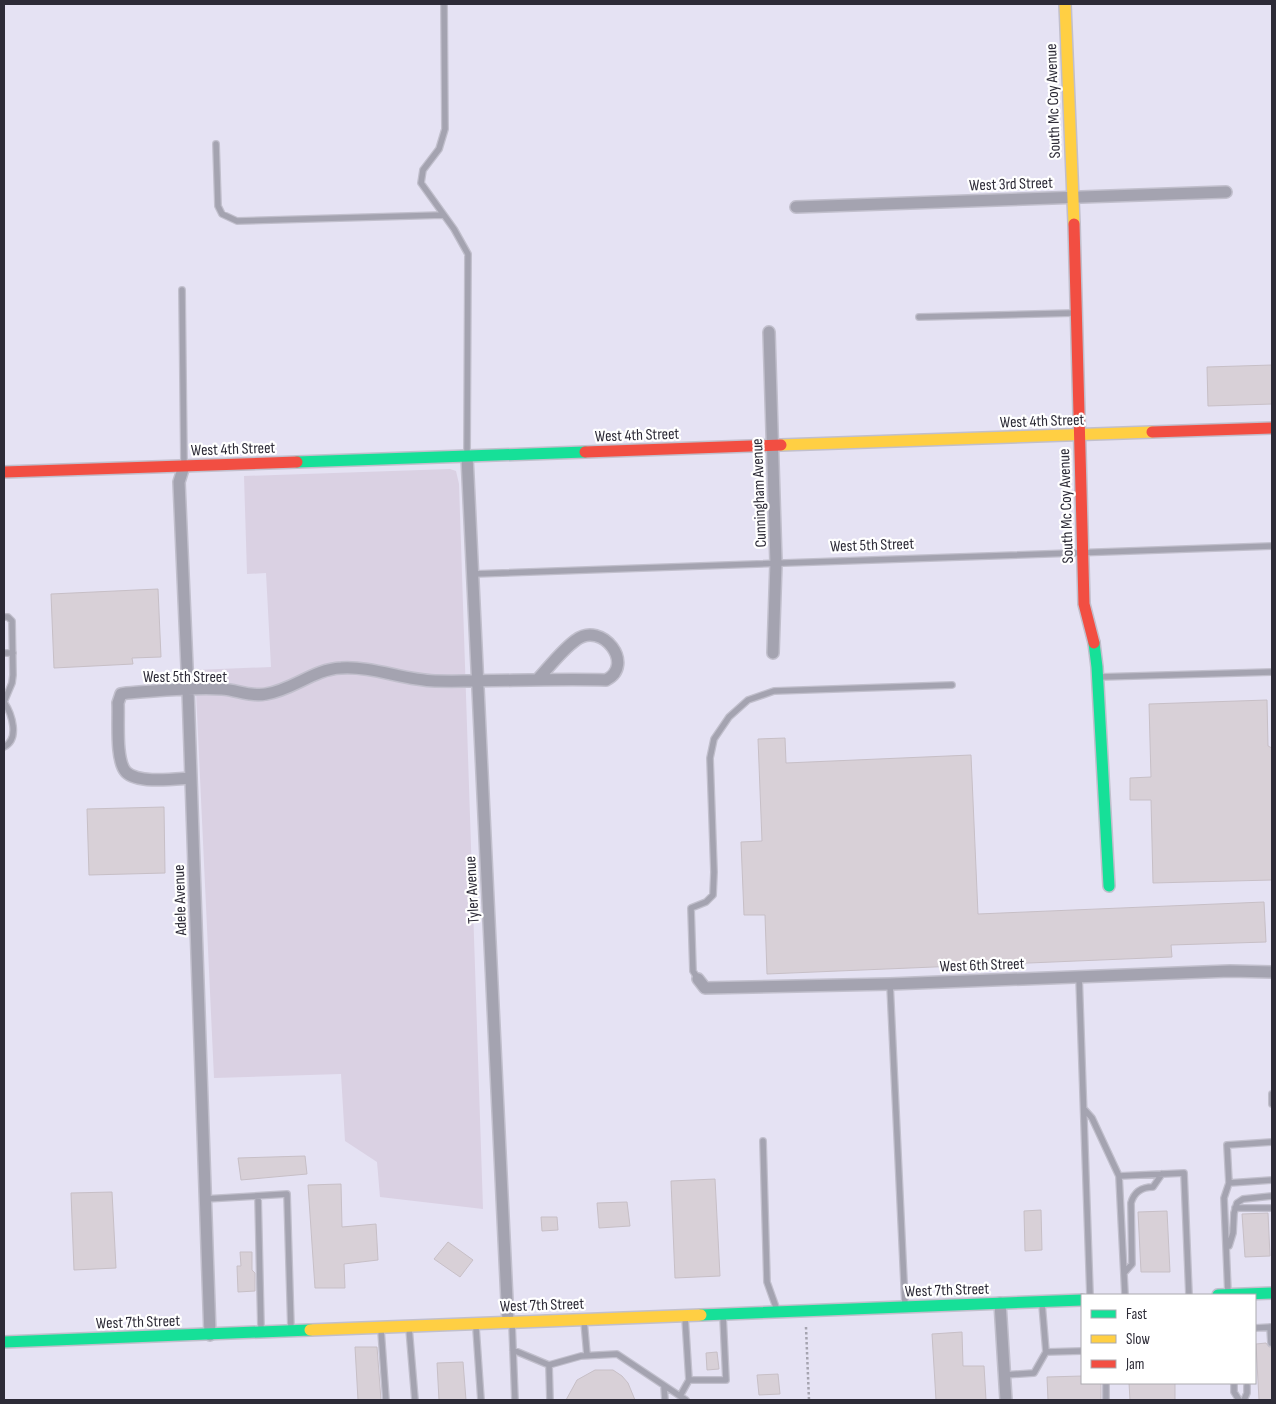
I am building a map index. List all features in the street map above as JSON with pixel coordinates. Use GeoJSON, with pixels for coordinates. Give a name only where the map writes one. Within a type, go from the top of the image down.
{"type":"FeatureCollection","features":[{"type":"Feature","properties":{"kind":"street","name":"South Mc Coy Avenue"},"geometry":{"type":"LineString","coordinates":[[1065,4],[1077,313],[1084,604],[1094,641],[1098,677],[1109,886]]}},
{"type":"Feature","properties":{"kind":"street","name":"West 3rd Street"},"geometry":{"type":"LineString","coordinates":[[796,207],[1226,192]]}},
{"type":"Feature","properties":{"kind":"street","name":"Cunningham Avenue"},"geometry":{"type":"LineString","coordinates":[[769,332],[776,564],[773,653]]}},
{"type":"Feature","properties":{"kind":"street","name":"West 4th Street"},"geometry":{"type":"LineString","coordinates":[[4,472],[1272,428]]}},
{"type":"Feature","properties":{"kind":"street","name":"Tyler Avenue"},"geometry":{"type":"LineString","coordinates":[[468,456],[477,680],[510,1322]]}},
{"type":"Feature","properties":{"kind":"street","name":"Adele Avenue"},"geometry":{"type":"LineString","coordinates":[[184,466],[179,482],[210,1335]]}},
{"type":"Feature","properties":{"kind":"street","name":"West 5th Street"},"geometry":{"type":"LineString","coordinates":[[191,778],[154,779],[132,776],[126,772],[120,759],[118,703],[121,694],[127,692],[221,689],[253,696],[282,691],[312,675],[339,668],[358,668],[433,681],[606,680],[613,676],[616,671],[617,661],[614,649],[607,640],[600,636],[587,635],[576,639],[538,679]]}},
{"type":"Feature","properties":{"kind":"street","name":"West 6th Street"},"geometry":{"type":"LineString","coordinates":[[698,979],[705,988],[890,984],[1230,971],[1272,972]]}},
{"type":"Feature","properties":{"kind":"street"},"geometry":{"type":"LineString","coordinates":[[1254,1294],[1272,1293]]}},
{"type":"Feature","properties":{"kind":"street","name":"West 7th Street"},"geometry":{"type":"LineString","coordinates":[[4,1342],[1081,1300]]}},
{"type":"Feature","properties":{"kind":"street"},"geometry":{"type":"LineString","coordinates":[[1000,1303],[1006,1400]]}},
{"type":"Feature","properties":{"kind":"lane"},"geometry":{"type":"LineString","coordinates":[[444,4],[445,129],[439,149],[423,170],[421,183],[468,254],[468,456]]}},
{"type":"Feature","properties":{"kind":"lane"},"geometry":{"type":"LineString","coordinates":[[216,144],[218,206],[222,214],[237,221],[443,215]]}},
{"type":"Feature","properties":{"kind":"lane"},"geometry":{"type":"LineString","coordinates":[[182,290],[184,466]]}},
{"type":"Feature","properties":{"kind":"lane"},"geometry":{"type":"LineString","coordinates":[[919,317],[1077,313]]}},
{"type":"Feature","properties":{"kind":"lane","name":"West 5th Street"},"geometry":{"type":"LineString","coordinates":[[473,574],[1272,546]]}},
{"type":"Feature","properties":{"kind":"lane"},"geometry":{"type":"LineString","coordinates":[[4,617],[12,620],[13,653],[12,683],[4,702],[10,711],[12,719],[12,740],[4,747]]}},
{"type":"Feature","properties":{"kind":"lane"},"geometry":{"type":"LineString","coordinates":[[4,654],[13,653]]}},
{"type":"Feature","properties":{"kind":"lane"},"geometry":{"type":"LineString","coordinates":[[1098,677],[1272,672]]}},
{"type":"Feature","properties":{"kind":"lane"},"geometry":{"type":"LineString","coordinates":[[698,979],[693,971],[691,908],[706,902],[713,895],[714,872],[710,758],[714,739],[729,716],[748,700],[774,691],[952,685]]}},
{"type":"Feature","properties":{"kind":"lane"},"geometry":{"type":"LineString","coordinates":[[1079,976],[1090,1294]]}},
{"type":"Feature","properties":{"kind":"lane"},"geometry":{"type":"LineString","coordinates":[[890,984],[905,1307]]}},
{"type":"Feature","properties":{"kind":"lane"},"geometry":{"type":"LineString","coordinates":[[1272,1094],[1272,1104]]}},
{"type":"Feature","properties":{"kind":"lane"},"geometry":{"type":"LineString","coordinates":[[1084,1109],[1092,1118],[1119,1176],[1125,1294]]}},
{"type":"Feature","properties":{"kind":"lane"},"geometry":{"type":"LineString","coordinates":[[763,1141],[767,1282],[777,1312]]}},
{"type":"Feature","properties":{"kind":"lane"},"geometry":{"type":"LineString","coordinates":[[1235,1294],[1227,1251],[1224,1198],[1229,1182],[1228,1145],[1272,1142]]}},
{"type":"Feature","properties":{"kind":"lane"},"geometry":{"type":"LineString","coordinates":[[1119,1176],[1184,1173],[1188,1294]]}},
{"type":"Feature","properties":{"kind":"lane"},"geometry":{"type":"LineString","coordinates":[[1124,1273],[1132,1264],[1132,1198],[1140,1189],[1153,1187],[1162,1174]]}},
{"type":"Feature","properties":{"kind":"lane"},"geometry":{"type":"LineString","coordinates":[[1229,1182],[1272,1180]]}},
{"type":"Feature","properties":{"kind":"lane"},"geometry":{"type":"LineString","coordinates":[[206,1199],[287,1194],[291,1331]]}},
{"type":"Feature","properties":{"kind":"lane"},"geometry":{"type":"LineString","coordinates":[[258,1196],[262,1332]]}},
{"type":"Feature","properties":{"kind":"lane"},"geometry":{"type":"LineString","coordinates":[[1227,1251],[1233,1233],[1237,1203],[1243,1199],[1272,1196]]}},
{"type":"Feature","properties":{"kind":"lane"},"geometry":{"type":"LineString","coordinates":[[1235,1208],[1272,1208]]}},
{"type":"Feature","properties":{"kind":"lane"},"geometry":{"type":"LineString","coordinates":[[1004,1375],[1034,1373],[1046,1352],[1042,1302]]}},
{"type":"Feature","properties":{"kind":"lane"},"geometry":{"type":"LineString","coordinates":[[689,1380],[726,1380],[723,1314]]}},
{"type":"Feature","properties":{"kind":"lane"},"geometry":{"type":"LineString","coordinates":[[513,1350],[549,1365],[587,1355],[617,1354],[683,1398],[689,1380],[685,1315]]}},
{"type":"Feature","properties":{"kind":"lane"},"geometry":{"type":"LineString","coordinates":[[584,1319],[587,1355]]}},
{"type":"Feature","properties":{"kind":"lane"},"geometry":{"type":"LineString","coordinates":[[510,1322],[515,1400]]}},
{"type":"Feature","properties":{"kind":"lane"},"geometry":{"type":"LineString","coordinates":[[476,1323],[481,1400]]}},
{"type":"Feature","properties":{"kind":"lane"},"geometry":{"type":"LineString","coordinates":[[408,1326],[415,1400]]}},
{"type":"Feature","properties":{"kind":"lane"},"geometry":{"type":"LineString","coordinates":[[381,1327],[386,1400]]}},
{"type":"Feature","properties":{"kind":"lane"},"geometry":{"type":"LineString","coordinates":[[1256,1328],[1271,1327],[1271,1343]]}},
{"type":"Feature","properties":{"kind":"lane"},"geometry":{"type":"LineString","coordinates":[[1046,1352],[1081,1351]]}},
{"type":"Feature","properties":{"kind":"lane"},"geometry":{"type":"LineString","coordinates":[[549,1365],[550,1400]]}},
{"type":"Feature","properties":{"kind":"lane"},"geometry":{"type":"LineString","coordinates":[[1106,1384],[1106,1400]]}},
{"type":"Feature","properties":{"kind":"lane"},"geometry":{"type":"LineString","coordinates":[[1234,1384],[1234,1392],[1239,1400]]}},
{"type":"Feature","properties":{"kind":"lane"},"geometry":{"type":"LineString","coordinates":[[664,1386],[664,1400]]}},
{"type":"Feature","properties":{"kind":"lane"},"geometry":{"type":"LineString","coordinates":[[1244,1400],[1247,1386]]}},
{"type":"Feature","properties":{"kind":"path"},"geometry":{"type":"LineString","coordinates":[[806,1311],[809,1400]]}},
{"type":"Feature","properties":{"kind":"shaded area"},"geometry":{"type":"Polygon","coordinates":[[[450,469],[456,471],[459,484],[483,1209],[380,1197],[377,1162],[345,1141],[341,1074],[214,1078],[195,670],[271,667],[266,573],[247,574],[244,476],[450,469]]]}},
{"type":"Feature","properties":{"kind":"building"},"geometry":{"type":"Polygon","coordinates":[[[1272,365],[1272,404],[1208,406],[1207,367],[1272,365]]]}},
{"type":"Feature","properties":{"kind":"building"},"geometry":{"type":"Polygon","coordinates":[[[158,589],[161,657],[132,658],[133,664],[54,668],[51,594],[158,589]]]}},
{"type":"Feature","properties":{"kind":"building"},"geometry":{"type":"Polygon","coordinates":[[[1267,700],[1268,746],[1272,748],[1272,880],[1153,883],[1151,800],[1130,800],[1130,778],[1151,777],[1149,704],[1267,700]]]}},
{"type":"Feature","properties":{"kind":"building"},"geometry":{"type":"Polygon","coordinates":[[[785,738],[786,763],[971,755],[978,914],[1264,902],[1266,942],[1171,945],[1172,957],[767,974],[765,915],[744,915],[741,842],[762,841],[758,739],[785,738]]]}},
{"type":"Feature","properties":{"kind":"building"},"geometry":{"type":"Polygon","coordinates":[[[164,807],[165,873],[89,875],[87,809],[164,807]]]}},
{"type":"Feature","properties":{"kind":"building"},"geometry":{"type":"Polygon","coordinates":[[[305,1156],[307,1174],[241,1180],[238,1158],[305,1156]]]}},
{"type":"Feature","properties":{"kind":"building"},"geometry":{"type":"Polygon","coordinates":[[[715,1179],[720,1276],[675,1278],[671,1181],[715,1179]]]}},
{"type":"Feature","properties":{"kind":"building"},"geometry":{"type":"Polygon","coordinates":[[[341,1184],[342,1227],[376,1224],[378,1260],[344,1264],[345,1288],[315,1288],[308,1185],[341,1184]]]}},
{"type":"Feature","properties":{"kind":"building"},"geometry":{"type":"Polygon","coordinates":[[[112,1192],[116,1268],[74,1270],[71,1193],[112,1192]]]}},
{"type":"Feature","properties":{"kind":"building"},"geometry":{"type":"Polygon","coordinates":[[[627,1202],[630,1226],[599,1228],[597,1203],[627,1202]]]}},
{"type":"Feature","properties":{"kind":"building"},"geometry":{"type":"Polygon","coordinates":[[[1041,1210],[1042,1250],[1025,1251],[1024,1211],[1041,1210]]]}},
{"type":"Feature","properties":{"kind":"building"},"geometry":{"type":"Polygon","coordinates":[[[1167,1211],[1170,1272],[1141,1272],[1138,1212],[1167,1211]]]}},
{"type":"Feature","properties":{"kind":"building"},"geometry":{"type":"Polygon","coordinates":[[[1268,1213],[1270,1256],[1245,1257],[1242,1214],[1268,1213]]]}},
{"type":"Feature","properties":{"kind":"building"},"geometry":{"type":"Polygon","coordinates":[[[541,1217],[557,1217],[558,1230],[542,1231],[541,1217]]]}},
{"type":"Feature","properties":{"kind":"building"},"geometry":{"type":"Polygon","coordinates":[[[448,1242],[473,1260],[460,1277],[434,1259],[448,1242]]]}},
{"type":"Feature","properties":{"kind":"building"},"geometry":{"type":"Polygon","coordinates":[[[240,1252],[252,1252],[255,1291],[238,1292],[237,1266],[241,1266],[240,1252]]]}},
{"type":"Feature","properties":{"kind":"building"},"geometry":{"type":"Polygon","coordinates":[[[962,1332],[963,1366],[984,1366],[986,1400],[936,1400],[932,1334],[962,1332]]]}},
{"type":"Feature","properties":{"kind":"building"},"geometry":{"type":"Polygon","coordinates":[[[1266,1343],[1269,1347],[1272,1347],[1272,1400],[1259,1400],[1256,1344],[1266,1343]]]}},
{"type":"Feature","properties":{"kind":"building"},"geometry":{"type":"Polygon","coordinates":[[[355,1347],[377,1347],[381,1400],[358,1400],[355,1347]]]}},
{"type":"Feature","properties":{"kind":"building"},"geometry":{"type":"Polygon","coordinates":[[[717,1352],[719,1369],[707,1370],[706,1353],[717,1352]]]}},
{"type":"Feature","properties":{"kind":"building"},"geometry":{"type":"Polygon","coordinates":[[[463,1362],[466,1400],[439,1400],[437,1363],[463,1362]]]}},
{"type":"Feature","properties":{"kind":"building"},"geometry":{"type":"Polygon","coordinates":[[[595,1370],[613,1370],[622,1376],[628,1383],[635,1400],[566,1400],[577,1380],[595,1370]]]}},
{"type":"Feature","properties":{"kind":"building"},"geometry":{"type":"Polygon","coordinates":[[[778,1374],[780,1394],[759,1395],[757,1375],[778,1374]]]}},
{"type":"Feature","properties":{"kind":"building"},"geometry":{"type":"Polygon","coordinates":[[[1081,1376],[1081,1384],[1101,1384],[1101,1400],[1048,1400],[1047,1377],[1081,1376]]]}},
{"type":"Feature","properties":{"kind":"building"},"geometry":{"type":"Polygon","coordinates":[[[1129,1384],[1175,1384],[1175,1400],[1130,1400],[1129,1384]]]}},
{"type":"Feature","properties":{"kind":"traffic: fast"},"geometry":{"type":"LineString","coordinates":[[297,462],[585,452]]}},
{"type":"Feature","properties":{"kind":"traffic: fast"},"geometry":{"type":"LineString","coordinates":[[1094,643],[1097,667],[1109,886]]}},
{"type":"Feature","properties":{"kind":"traffic: fast"},"geometry":{"type":"LineString","coordinates":[[1245,1294],[1272,1293]]}},
{"type":"Feature","properties":{"kind":"traffic: fast"},"geometry":{"type":"LineString","coordinates":[[701,1315],[1081,1300]]}},
{"type":"Feature","properties":{"kind":"traffic: fast"},"geometry":{"type":"LineString","coordinates":[[4,1342],[310,1330]]}},
{"type":"Feature","properties":{"kind":"traffic: slow"},"geometry":{"type":"LineString","coordinates":[[1065,4],[1074,224]]}},
{"type":"Feature","properties":{"kind":"traffic: slow"},"geometry":{"type":"LineString","coordinates":[[781,445],[1152,432]]}},
{"type":"Feature","properties":{"kind":"traffic: slow"},"geometry":{"type":"LineString","coordinates":[[310,1330],[701,1315]]}},
{"type":"Feature","properties":{"kind":"traffic: jam"},"geometry":{"type":"LineString","coordinates":[[1074,224],[1084,604],[1094,643]]}},
{"type":"Feature","properties":{"kind":"traffic: jam"},"geometry":{"type":"LineString","coordinates":[[1152,432],[1272,428]]}},
{"type":"Feature","properties":{"kind":"traffic: jam"},"geometry":{"type":"LineString","coordinates":[[585,452],[781,445]]}},
{"type":"Feature","properties":{"kind":"traffic: jam"},"geometry":{"type":"LineString","coordinates":[[4,472],[297,462]]}}]}
